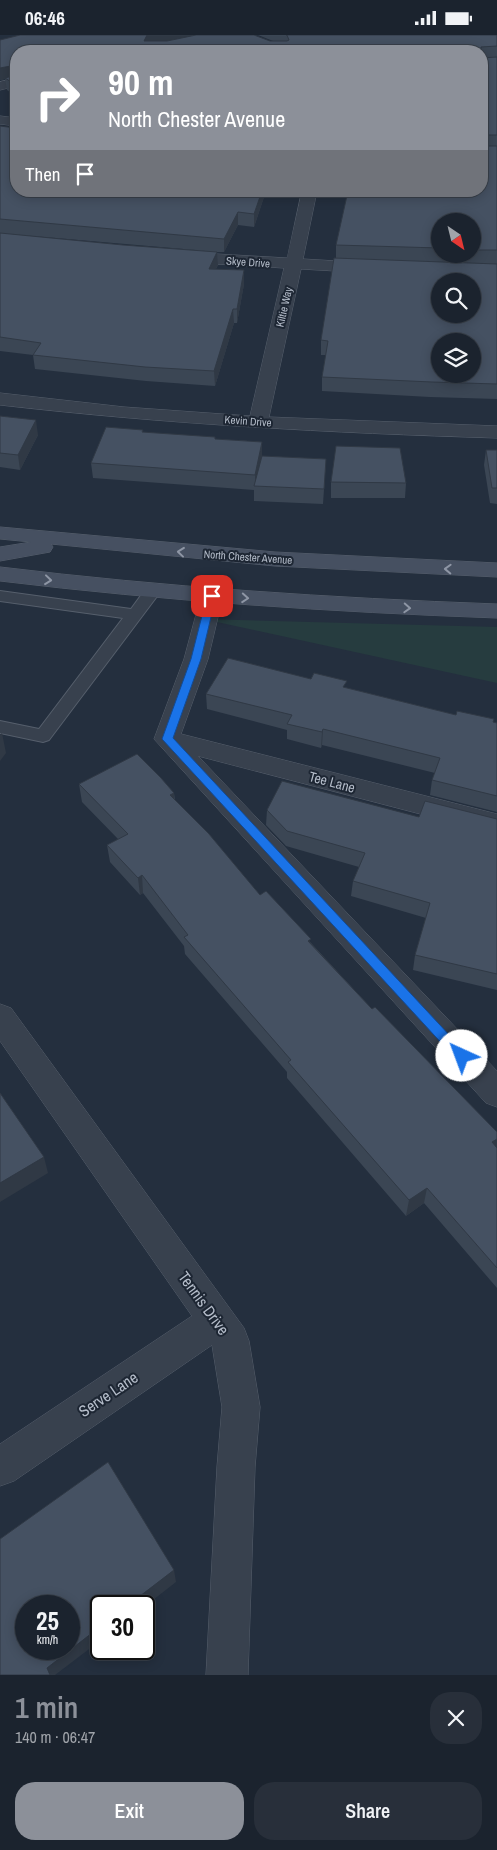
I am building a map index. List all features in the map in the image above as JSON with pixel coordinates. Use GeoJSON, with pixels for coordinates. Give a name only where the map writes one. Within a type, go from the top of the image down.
{"type":"FeatureCollection","features":[{"type":"Feature","properties":{"kind":"main road","name":"North Chester Avenue"},"geometry":{"type":"LineString","coordinates":[[0,533],[275,559],[497,570]]}},
{"type":"Feature","properties":{"kind":"main road"},"geometry":{"type":"LineString","coordinates":[[0,554],[21,549],[86,542]]}},
{"type":"Feature","properties":{"kind":"main road"},"geometry":{"type":"LineString","coordinates":[[0,574],[212,596],[497,611]]}},
{"type":"Feature","properties":{"kind":"street","name":"Kiltie Way"},"geometry":{"type":"LineString","coordinates":[[258,422],[309,197]]}},
{"type":"Feature","properties":{"kind":"street","name":"Skye Drive"},"geometry":{"type":"LineString","coordinates":[[167,256],[293,265],[388,269]]}},
{"type":"Feature","properties":{"kind":"street","name":"Kevin Drive"},"geometry":{"type":"LineString","coordinates":[[0,399],[258,422],[497,432]]}},
{"type":"Feature","properties":{"kind":"street"},"geometry":{"type":"LineString","coordinates":[[212,596],[196,659],[167,739],[494,1089]]}},
{"type":"Feature","properties":{"kind":"street","name":"Tee Lane"},"geometry":{"type":"LineString","coordinates":[[167,739],[497,825]]}},
{"type":"Feature","properties":{"kind":"street","name":"Tennis Drive"},"geometry":{"type":"LineString","coordinates":[[0,1017],[232,1341],[241,1407],[236,1467],[227,1675]]}},
{"type":"Feature","properties":{"kind":"street","name":"Serve Lane"},"geometry":{"type":"LineString","coordinates":[[0,1467],[216,1321]]}},
{"type":"Feature","properties":{"kind":"lane"},"geometry":{"type":"LineString","coordinates":[[0,727],[43,735],[153,591]]}},
{"type":"Feature","properties":{"kind":"lane"},"geometry":{"type":"LineString","coordinates":[[0,596],[136,615]]}},
{"type":"Feature","properties":{"kind":"green space"},"geometry":{"type":"Polygon","coordinates":[[[203,619],[497,627],[497,683],[203,619]]]}},
{"type":"Feature","properties":{"kind":"building"},"geometry":{"type":"Polygon","coordinates":[[[20,35],[147,35],[144,41],[167,41],[196,35],[254,35],[270,41],[287,41],[289,40],[287,35],[497,35],[497,46],[10,45],[10,66],[0,68],[0,40],[20,35]]]}},
{"type":"Feature","properties":{"kind":"building"},"geometry":{"type":"Polygon","coordinates":[[[497,57],[497,135],[488,135],[488,58],[497,57]]]}},
{"type":"Feature","properties":{"kind":"building"},"geometry":{"type":"Polygon","coordinates":[[[0,126],[10,127],[10,197],[260,197],[254,214],[238,212],[224,239],[0,219],[0,126]]]}},
{"type":"Feature","properties":{"kind":"building"},"geometry":{"type":"Polygon","coordinates":[[[488,146],[497,146],[497,250],[481,250],[481,213],[431,213],[431,248],[336,245],[347,197],[488,197],[488,146]]]}},
{"type":"Feature","properties":{"kind":"building"},"geometry":{"type":"Polygon","coordinates":[[[0,233],[217,252],[209,269],[244,270],[237,309],[233,309],[214,371],[145,367],[33,355],[41,343],[0,337],[0,233]]]}},
{"type":"Feature","properties":{"kind":"building"},"geometry":{"type":"Polygon","coordinates":[[[334,258],[497,264],[497,384],[464,383],[481,383],[481,333],[431,333],[431,382],[322,377],[328,341],[321,340],[334,258]]]}},
{"type":"Feature","properties":{"kind":"building"},"geometry":{"type":"Polygon","coordinates":[[[0,416],[36,420],[18,455],[0,453],[0,416]]]}},
{"type":"Feature","properties":{"kind":"building"},"geometry":{"type":"Polygon","coordinates":[[[106,427],[143,430],[142,432],[262,442],[255,475],[91,463],[106,427]]]}},
{"type":"Feature","properties":{"kind":"building"},"geometry":{"type":"Polygon","coordinates":[[[336,446],[400,448],[406,483],[331,482],[336,446]]]}},
{"type":"Feature","properties":{"kind":"building"},"geometry":{"type":"Polygon","coordinates":[[[486,450],[497,450],[497,488],[492,488],[486,450]]]}},
{"type":"Feature","properties":{"kind":"building"},"geometry":{"type":"Polygon","coordinates":[[[262,456],[326,459],[324,489],[254,486],[262,456]]]}},
{"type":"Feature","properties":{"kind":"building"},"geometry":{"type":"Polygon","coordinates":[[[228,658],[311,679],[314,673],[347,681],[343,687],[456,715],[457,711],[494,719],[493,722],[497,723],[497,796],[432,780],[440,758],[323,729],[322,732],[287,724],[292,715],[206,694],[228,658]]]}},
{"type":"Feature","properties":{"kind":"building"},"geometry":{"type":"Polygon","coordinates":[[[137,754],[161,778],[174,793],[170,795],[209,834],[260,895],[266,891],[311,939],[308,941],[372,1009],[375,1007],[497,1132],[497,1139],[492,1142],[497,1148],[497,1268],[427,1188],[409,1200],[288,1062],[291,1060],[184,937],[188,935],[142,875],[138,878],[107,845],[128,834],[79,784],[137,754]]]}},
{"type":"Feature","properties":{"kind":"building"},"geometry":{"type":"Polygon","coordinates":[[[282,781],[419,817],[425,801],[497,819],[497,974],[415,955],[430,903],[353,881],[365,853],[287,831],[267,810],[282,781]]]}},
{"type":"Feature","properties":{"kind":"building"},"geometry":{"type":"Polygon","coordinates":[[[0,1093],[44,1157],[0,1183],[0,1093]]]}},
{"type":"Feature","properties":{"kind":"building"},"geometry":{"type":"Polygon","coordinates":[[[108,1462],[174,1570],[141,1595],[90,1595],[90,1635],[80,1642],[80,1595],[15,1595],[15,1660],[57,1660],[47,1668],[50,1675],[0,1675],[0,1539],[108,1462]]]}},
{"type":"Feature","properties":{"kind":"route"},"geometry":{"type":"LineString","coordinates":[[212,596],[196,659],[167,739],[462,1056]]}}]}
